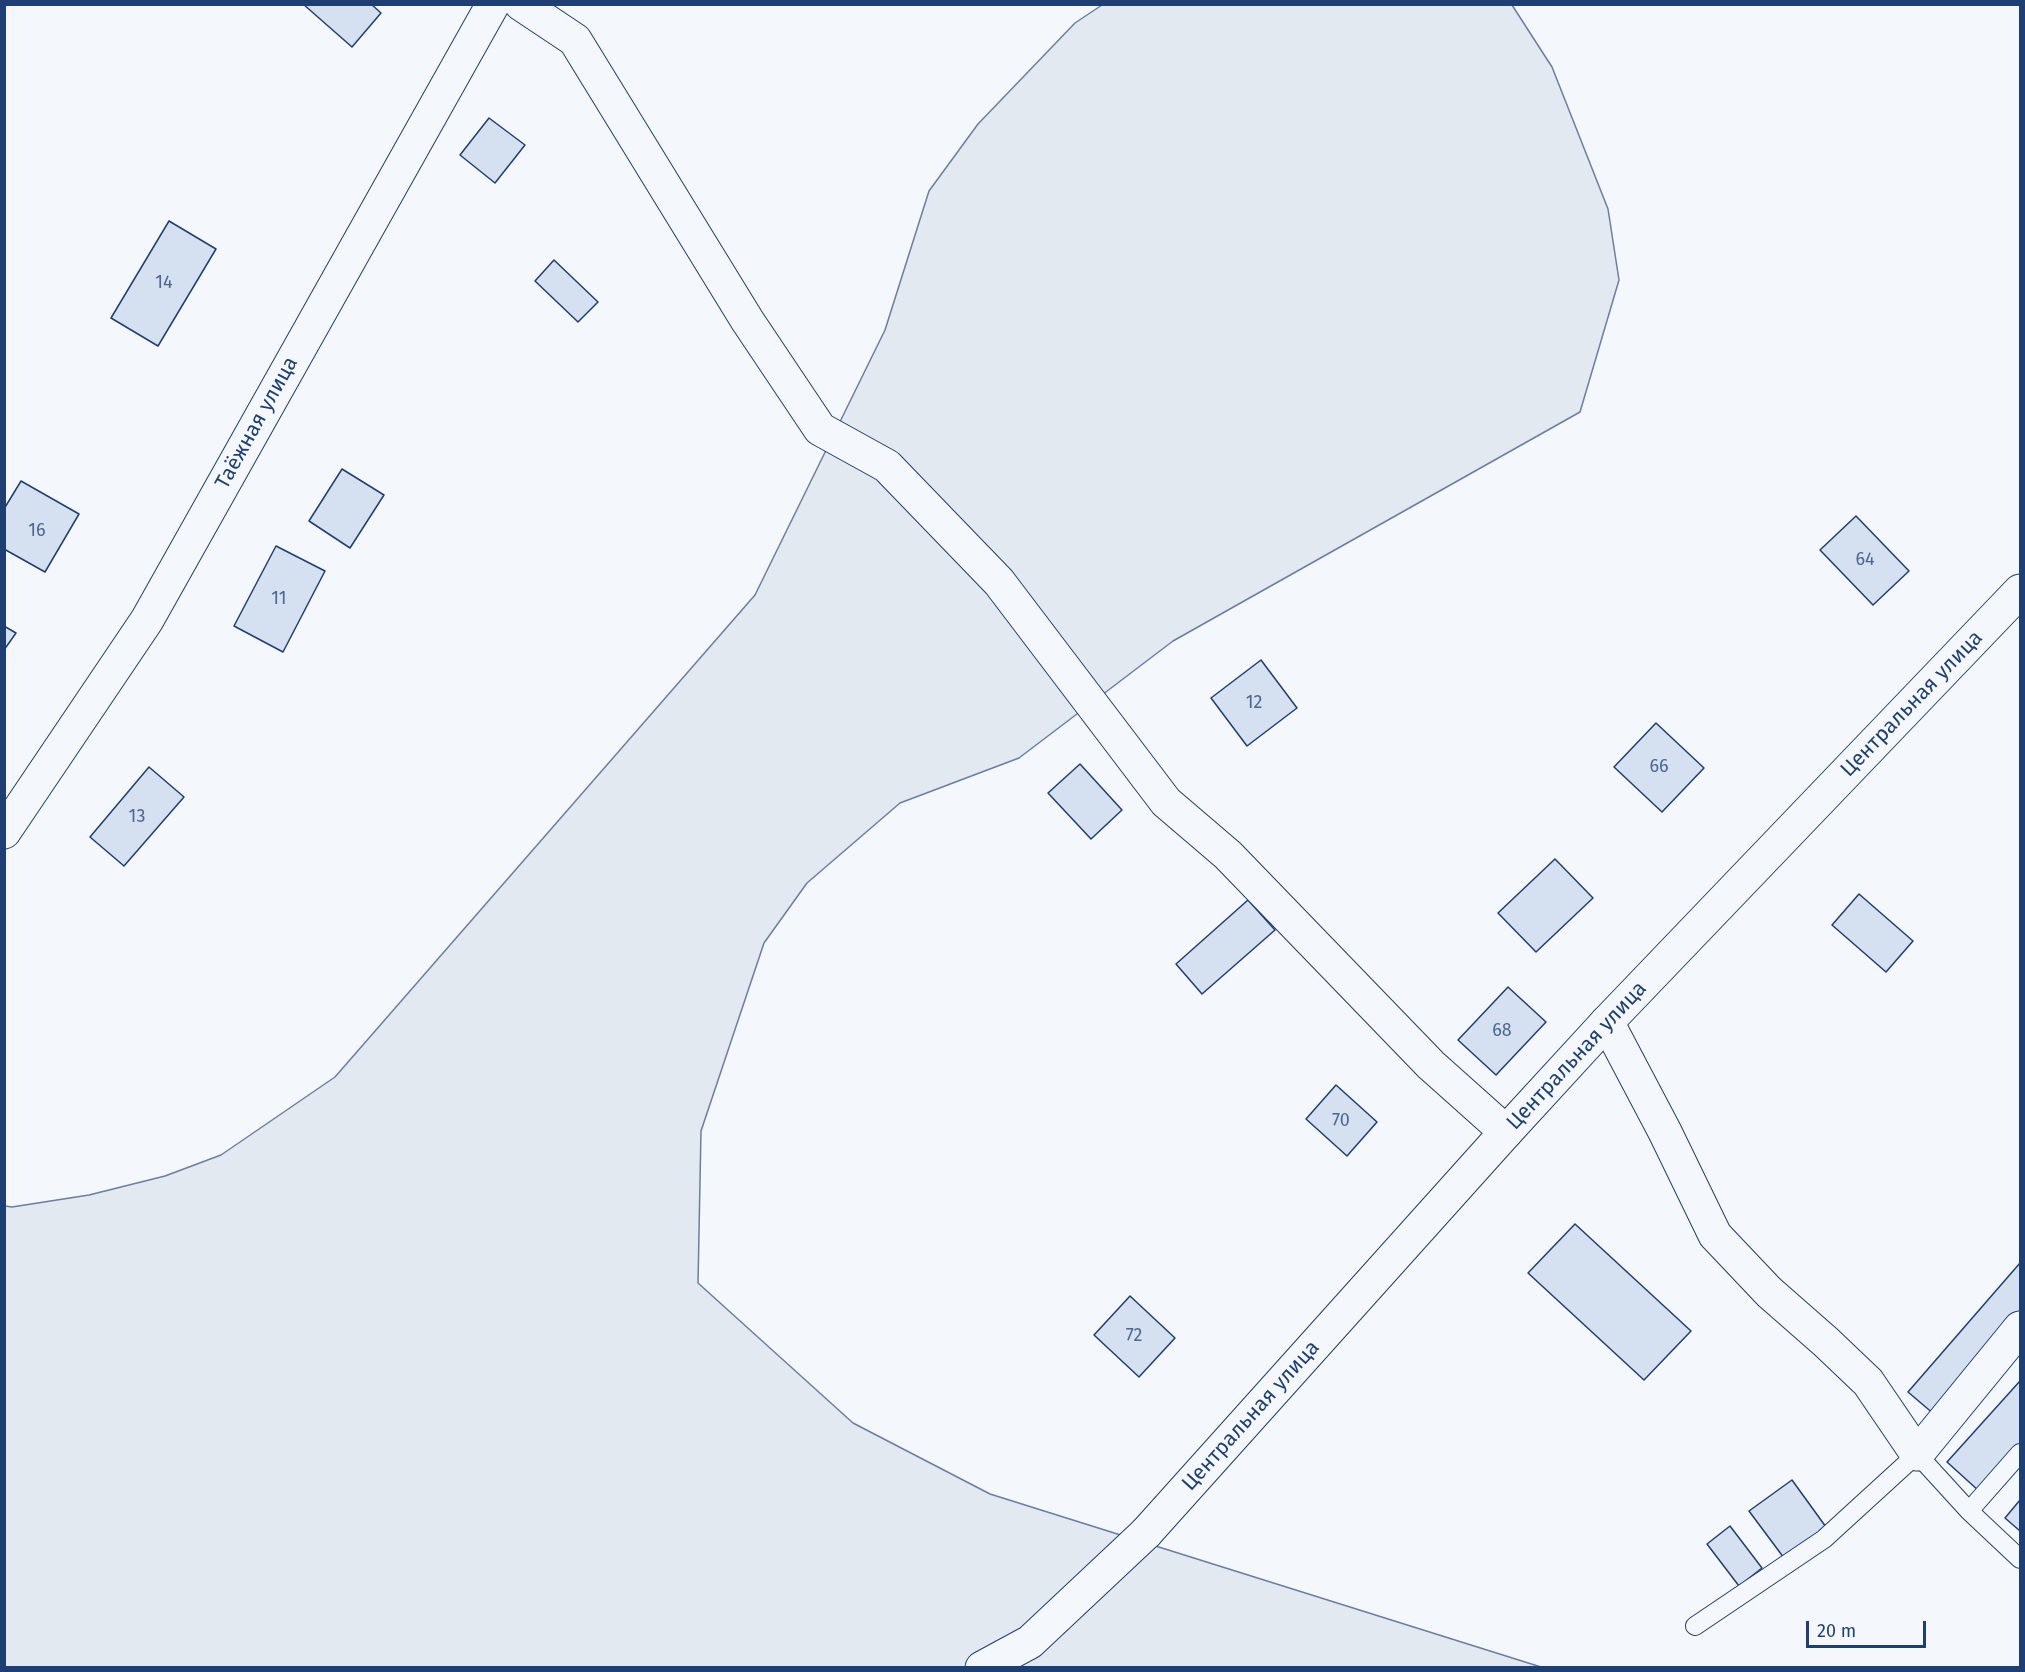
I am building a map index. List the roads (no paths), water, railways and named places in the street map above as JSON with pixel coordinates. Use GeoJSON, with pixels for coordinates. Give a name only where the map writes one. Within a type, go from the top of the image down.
{"type":"FeatureCollection","features":[{"type":"Feature","properties":{"kind":"street","name":"Таёжная улица"},"geometry":{"type":"LineString","coordinates":[[4,832],[147,620],[493,4]]}},
{"type":"Feature","properties":{"kind":"street"},"geometry":{"type":"LineString","coordinates":[[521,4],[575,40],[747,320],[820,429],[887,466],[999,582],[1166,802],[1228,855],[1431,1065],[1506,1131]]}},
{"type":"Feature","properties":{"kind":"street","name":"Центральная улица"},"geometry":{"type":"LineString","coordinates":[[982,1668],[1030,1642],[1146,1533],[1506,1131],[1607,1022],[2020,591]]}},
{"type":"Feature","properties":{"kind":"street"},"geometry":{"type":"LineString","coordinates":[[1607,1022],[1665,1132],[1715,1235],[1769,1292],[1868,1382],[1917,1454],[2020,1328]]}},
{"type":"Feature","properties":{"kind":"lane"},"geometry":{"type":"LineString","coordinates":[[1969,1511],[2020,1453]]}},
{"type":"Feature","properties":{"kind":"lane"},"geometry":{"type":"LineString","coordinates":[[1695,1626],[1824,1539],[1917,1454],[1969,1511],[2020,1559]]}}]}
